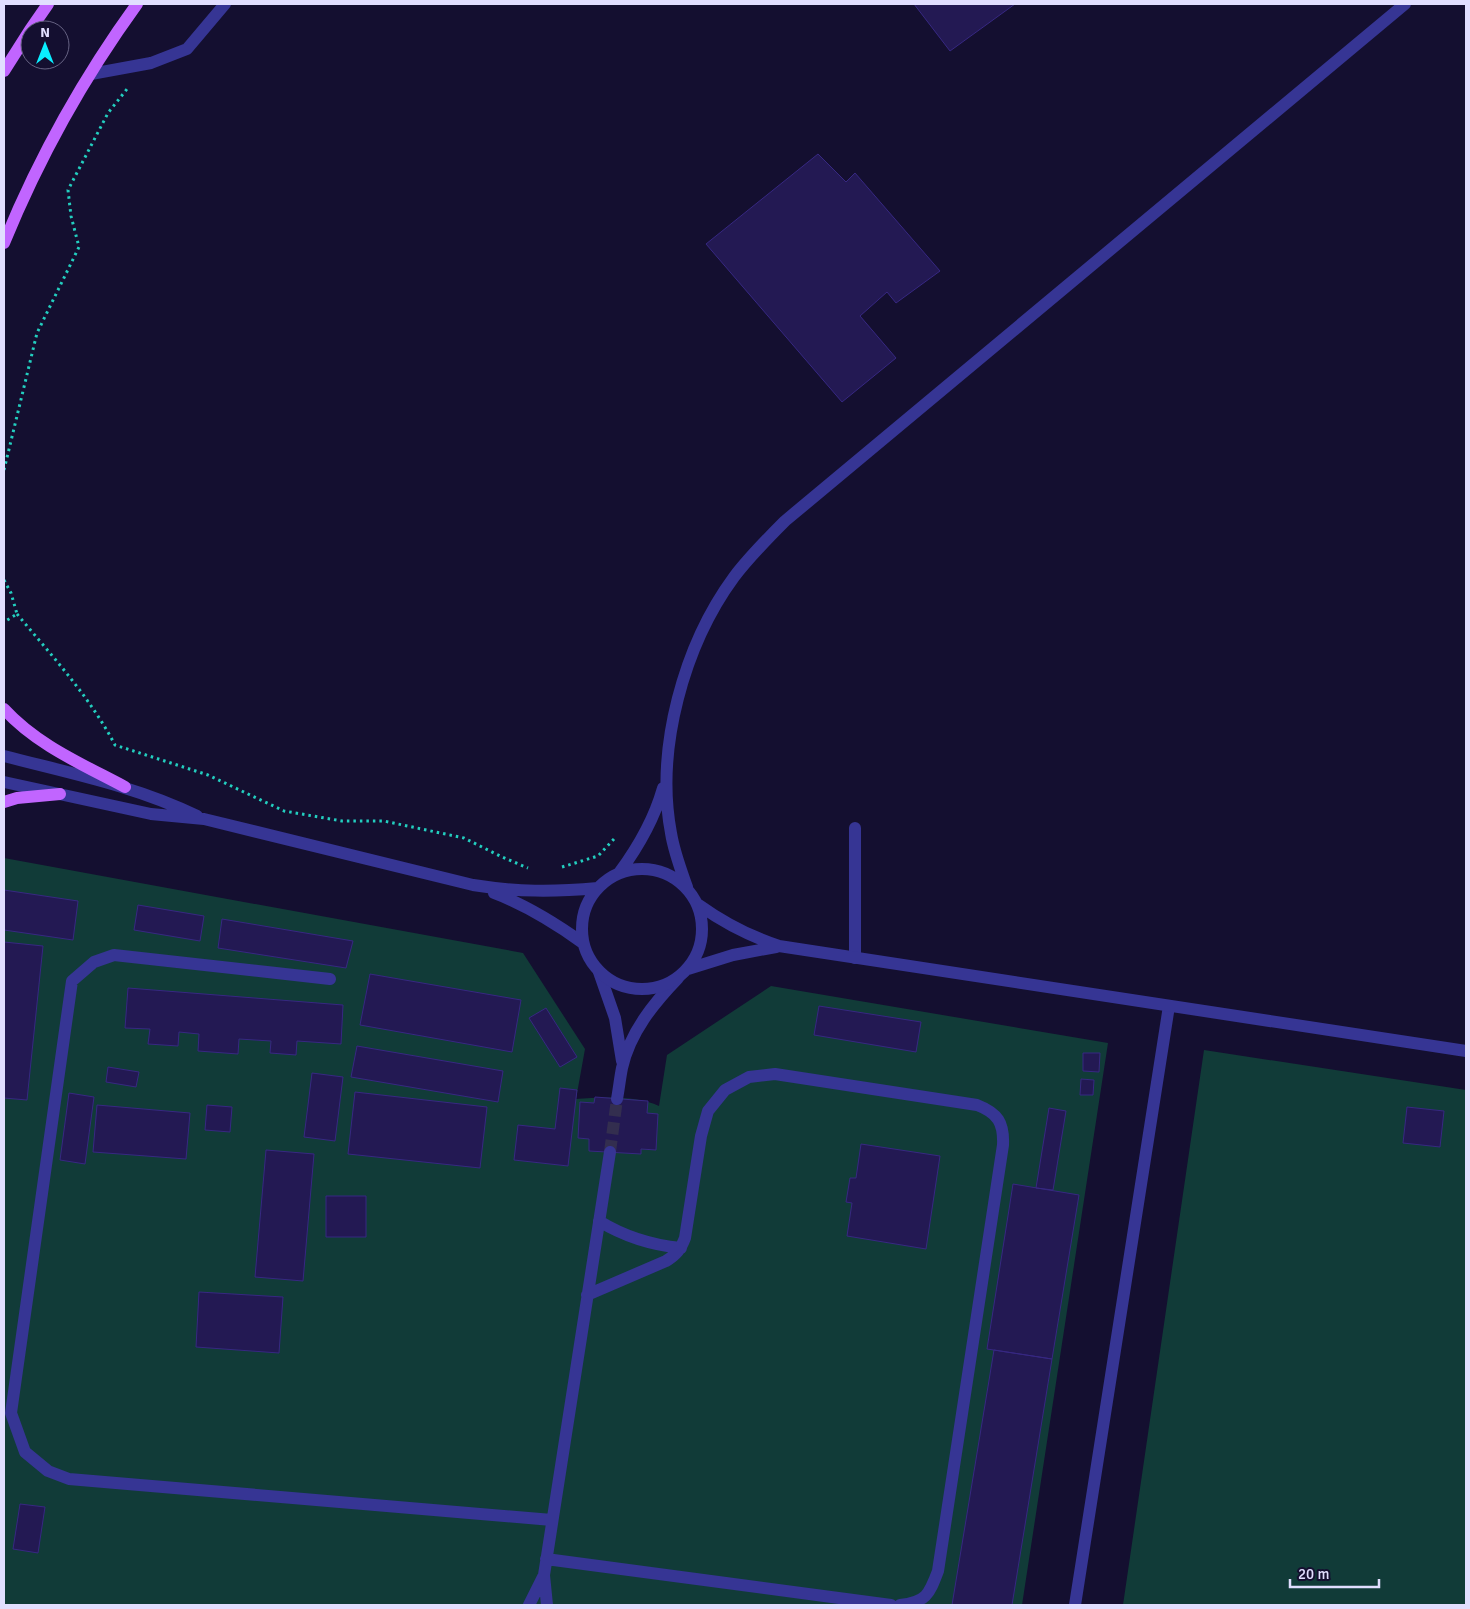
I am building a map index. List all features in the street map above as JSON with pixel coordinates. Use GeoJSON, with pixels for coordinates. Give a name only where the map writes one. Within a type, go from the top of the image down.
{"type":"FeatureCollection","features":[{"type":"Feature","properties":{"kind":"main road"},"geometry":{"type":"LineString","coordinates":[[37,20],[48,4]]}},
{"type":"Feature","properties":{"kind":"main road"},"geometry":{"type":"LineString","coordinates":[[4,243],[16,213],[52,142],[91,74],[137,4]]}},
{"type":"Feature","properties":{"kind":"main road"},"geometry":{"type":"LineString","coordinates":[[4,71],[20,46]]}},
{"type":"Feature","properties":{"kind":"main road"},"geometry":{"type":"LineString","coordinates":[[4,709],[15,720],[52,748],[125,787]]}},
{"type":"Feature","properties":{"kind":"main road"},"geometry":{"type":"LineString","coordinates":[[4,802],[18,798],[60,794]]}},
{"type":"Feature","properties":{"kind":"street"},"geometry":{"type":"LineString","coordinates":[[91,74],[151,63],[187,49],[225,4]]}},
{"type":"Feature","properties":{"kind":"street"},"geometry":{"type":"LineString","coordinates":[[1405,4],[785,521],[751,556],[723,595],[696,646],[683,682],[671,728],[666,776],[667,805],[677,861],[687,888],[699,905],[736,929],[779,946],[1466,1051]]}},
{"type":"Feature","properties":{"kind":"street"},"geometry":{"type":"LineString","coordinates":[[4,756],[125,787],[204,819]]}},
{"type":"Feature","properties":{"kind":"street"},"geometry":{"type":"LineString","coordinates":[[619,873],[649,827],[666,776]]}},
{"type":"Feature","properties":{"kind":"street"},"geometry":{"type":"LineString","coordinates":[[4,782],[151,814],[204,819],[473,885],[535,892],[598,888]]}},
{"type":"Feature","properties":{"kind":"street"},"geometry":{"type":"LineString","coordinates":[[855,828],[855,958]]}},
{"type":"Feature","properties":{"kind":"street"},"geometry":{"type":"LineString","coordinates":[[622,1066],[615,1018],[599,972],[589,958],[583,943],[582,923],[587,904],[607,879],[619,873],[637,868],[655,870],[672,876],[687,888]]}},
{"type":"Feature","properties":{"kind":"street"},"geometry":{"type":"LineString","coordinates":[[473,885],[502,896],[530,910],[558,925],[583,943]]}},
{"type":"Feature","properties":{"kind":"street"},"geometry":{"type":"LineString","coordinates":[[617,1099],[622,1066],[631,1042],[644,1018],[659,997],[688,969],[698,954],[703,938],[703,922],[699,905]]}},
{"type":"Feature","properties":{"kind":"street"},"geometry":{"type":"LineString","coordinates":[[688,969],[733,955],[779,946]]}},
{"type":"Feature","properties":{"kind":"street"},"geometry":{"type":"LineString","coordinates":[[330,979],[114,955],[94,962],[72,981],[11,1413],[25,1452],[48,1471],[70,1479],[552,1520]]}},
{"type":"Feature","properties":{"kind":"street"},"geometry":{"type":"LineString","coordinates":[[599,972],[617,984],[637,989],[658,988],[678,978]]}},
{"type":"Feature","properties":{"kind":"street"},"geometry":{"type":"LineString","coordinates":[[1076,1605],[1170,1006]]}},
{"type":"Feature","properties":{"kind":"street"},"geometry":{"type":"LineString","coordinates":[[587,1295],[666,1261],[675,1256],[681,1248],[685,1238],[701,1136],[708,1111],[725,1090],[748,1077],[776,1074],[977,1105],[990,1110],[999,1120],[1004,1132],[1003,1145],[938,1571],[930,1592],[915,1603],[900,1605]]}},
{"type":"Feature","properties":{"kind":"street"},"geometry":{"type":"LineString","coordinates":[[547,1605],[544,1575],[546,1559],[610,1152]]}},
{"type":"Feature","properties":{"kind":"street"},"geometry":{"type":"LineString","coordinates":[[599,1222],[618,1233],[638,1241],[681,1248]]}},
{"type":"Feature","properties":{"kind":"street"},"geometry":{"type":"LineString","coordinates":[[546,1559],[891,1605]]}},
{"type":"Feature","properties":{"kind":"street"},"geometry":{"type":"LineString","coordinates":[[529,1605],[544,1575]]}},
{"type":"Feature","properties":{"kind":"path"},"geometry":{"type":"LineString","coordinates":[[4,470],[37,333],[79,247],[71,216],[68,190],[108,113],[151,63]]}},
{"type":"Feature","properties":{"kind":"path"},"geometry":{"type":"LineString","coordinates":[[4,580],[11,593],[18,614],[64,669],[104,725],[115,745],[208,775],[284,811],[342,821],[384,821],[464,838],[534,870]]}},
{"type":"Feature","properties":{"kind":"path"},"geometry":{"type":"LineString","coordinates":[[4,622],[18,614]]}},
{"type":"Feature","properties":{"kind":"path"},"geometry":{"type":"LineString","coordinates":[[560,868],[598,856],[616,838]]}},
{"type":"Feature","properties":{"kind":"green space"},"geometry":{"type":"Polygon","coordinates":[[[4,858],[523,953],[585,1049],[576,1099],[629,1098],[650,1102],[659,1106],[667,1055],[771,986],[1108,1043],[1022,1605],[4,1605],[4,858]]]}},
{"type":"Feature","properties":{"kind":"green space"},"geometry":{"type":"Polygon","coordinates":[[[1204,1050],[1466,1090],[1466,1605],[1123,1605],[1204,1050]]]}},
{"type":"Feature","properties":{"kind":"building"},"geometry":{"type":"Polygon","coordinates":[[[914,4],[1015,4],[950,51],[914,4]]]}},
{"type":"Feature","properties":{"kind":"building"},"geometry":{"type":"Polygon","coordinates":[[[818,154],[846,182],[855,173],[940,271],[896,303],[887,292],[860,316],[896,358],[842,402],[706,244],[818,154]]]}},
{"type":"Feature","properties":{"kind":"building"},"geometry":{"type":"Polygon","coordinates":[[[4,890],[78,901],[73,940],[4,930],[4,890]]]}},
{"type":"Feature","properties":{"kind":"building"},"geometry":{"type":"Polygon","coordinates":[[[138,905],[204,916],[200,941],[134,930],[138,905]]]}},
{"type":"Feature","properties":{"kind":"building"},"geometry":{"type":"Polygon","coordinates":[[[222,919],[353,941],[346,968],[218,948],[222,919]]]}},
{"type":"Feature","properties":{"kind":"building"},"geometry":{"type":"Polygon","coordinates":[[[4,942],[43,946],[27,1100],[4,1098],[4,942]]]}},
{"type":"Feature","properties":{"kind":"building"},"geometry":{"type":"Polygon","coordinates":[[[370,974],[521,1000],[512,1052],[360,1025],[370,974]]]}},
{"type":"Feature","properties":{"kind":"building"},"geometry":{"type":"Polygon","coordinates":[[[128,988],[343,1005],[341,1044],[297,1041],[296,1055],[270,1053],[271,1041],[239,1039],[238,1054],[198,1051],[199,1034],[179,1032],[178,1046],[148,1044],[150,1029],[125,1028],[128,988]]]}},
{"type":"Feature","properties":{"kind":"building"},"geometry":{"type":"Polygon","coordinates":[[[819,1006],[921,1022],[916,1052],[814,1035],[819,1006]]]}},
{"type":"Feature","properties":{"kind":"building"},"geometry":{"type":"Polygon","coordinates":[[[546,1008],[577,1057],[560,1067],[529,1018],[546,1008]]]}},
{"type":"Feature","properties":{"kind":"building"},"geometry":{"type":"Polygon","coordinates":[[[357,1046],[503,1071],[498,1102],[351,1077],[357,1046]]]}},
{"type":"Feature","properties":{"kind":"building"},"geometry":{"type":"Polygon","coordinates":[[[1083,1053],[1100,1053],[1099,1072],[1083,1071],[1083,1053]]]}},
{"type":"Feature","properties":{"kind":"building"},"geometry":{"type":"Polygon","coordinates":[[[108,1067],[139,1072],[136,1087],[106,1082],[108,1067]]]}},
{"type":"Feature","properties":{"kind":"building"},"geometry":{"type":"Polygon","coordinates":[[[312,1073],[343,1077],[335,1141],[304,1137],[312,1073]]]}},
{"type":"Feature","properties":{"kind":"building"},"geometry":{"type":"Polygon","coordinates":[[[1081,1079],[1094,1080],[1093,1095],[1080,1095],[1081,1079]]]}},
{"type":"Feature","properties":{"kind":"building"},"geometry":{"type":"Polygon","coordinates":[[[560,1088],[577,1090],[568,1166],[514,1160],[518,1125],[555,1129],[560,1088]]]}},
{"type":"Feature","properties":{"kind":"building"},"geometry":{"type":"Polygon","coordinates":[[[355,1092],[487,1107],[480,1168],[348,1154],[355,1092]]]}},
{"type":"Feature","properties":{"kind":"building"},"geometry":{"type":"Polygon","coordinates":[[[69,1093],[94,1097],[85,1164],[60,1160],[69,1093]]]}},
{"type":"Feature","properties":{"kind":"building"},"geometry":{"type":"Polygon","coordinates":[[[595,1097],[648,1101],[647,1113],[658,1114],[656,1150],[641,1149],[641,1154],[589,1151],[589,1139],[578,1138],[580,1102],[594,1103],[595,1097]]]}},
{"type":"Feature","properties":{"kind":"building"},"geometry":{"type":"Polygon","coordinates":[[[97,1105],[190,1113],[186,1159],[93,1152],[97,1105]]]}},
{"type":"Feature","properties":{"kind":"building"},"geometry":{"type":"Polygon","coordinates":[[[207,1105],[232,1107],[230,1132],[205,1130],[207,1105]]]}},
{"type":"Feature","properties":{"kind":"building"},"geometry":{"type":"Polygon","coordinates":[[[1407,1107],[1444,1111],[1440,1147],[1403,1143],[1407,1107]]]}},
{"type":"Feature","properties":{"kind":"building"},"geometry":{"type":"Polygon","coordinates":[[[1049,1108],[1066,1111],[1053,1190],[1036,1188],[1049,1108]]]}},
{"type":"Feature","properties":{"kind":"building"},"geometry":{"type":"Polygon","coordinates":[[[861,1144],[940,1156],[926,1249],[847,1236],[852,1203],[846,1202],[850,1178],[856,1178],[861,1144]]]}},
{"type":"Feature","properties":{"kind":"building"},"geometry":{"type":"Polygon","coordinates":[[[266,1150],[314,1154],[303,1281],[255,1277],[266,1150]]]}},
{"type":"Feature","properties":{"kind":"building"},"geometry":{"type":"Polygon","coordinates":[[[1013,1184],[1079,1195],[1052,1359],[987,1349],[1013,1184]]]}},
{"type":"Feature","properties":{"kind":"building"},"geometry":{"type":"Polygon","coordinates":[[[326,1196],[366,1196],[366,1237],[326,1237],[326,1196]]]}},
{"type":"Feature","properties":{"kind":"building"},"geometry":{"type":"Polygon","coordinates":[[[199,1292],[283,1297],[279,1353],[196,1347],[199,1292]]]}},
{"type":"Feature","properties":{"kind":"building"},"geometry":{"type":"Polygon","coordinates":[[[994,1350],[1052,1359],[1012,1605],[952,1605],[994,1350]]]}},
{"type":"Feature","properties":{"kind":"building"},"geometry":{"type":"Polygon","coordinates":[[[20,1504],[45,1507],[38,1553],[13,1549],[20,1504]]]}},
{"type":"Feature","properties":{"kind":"tunnel"},"geometry":{"type":"LineString","coordinates":[[610,1152],[617,1099]]}}]}
